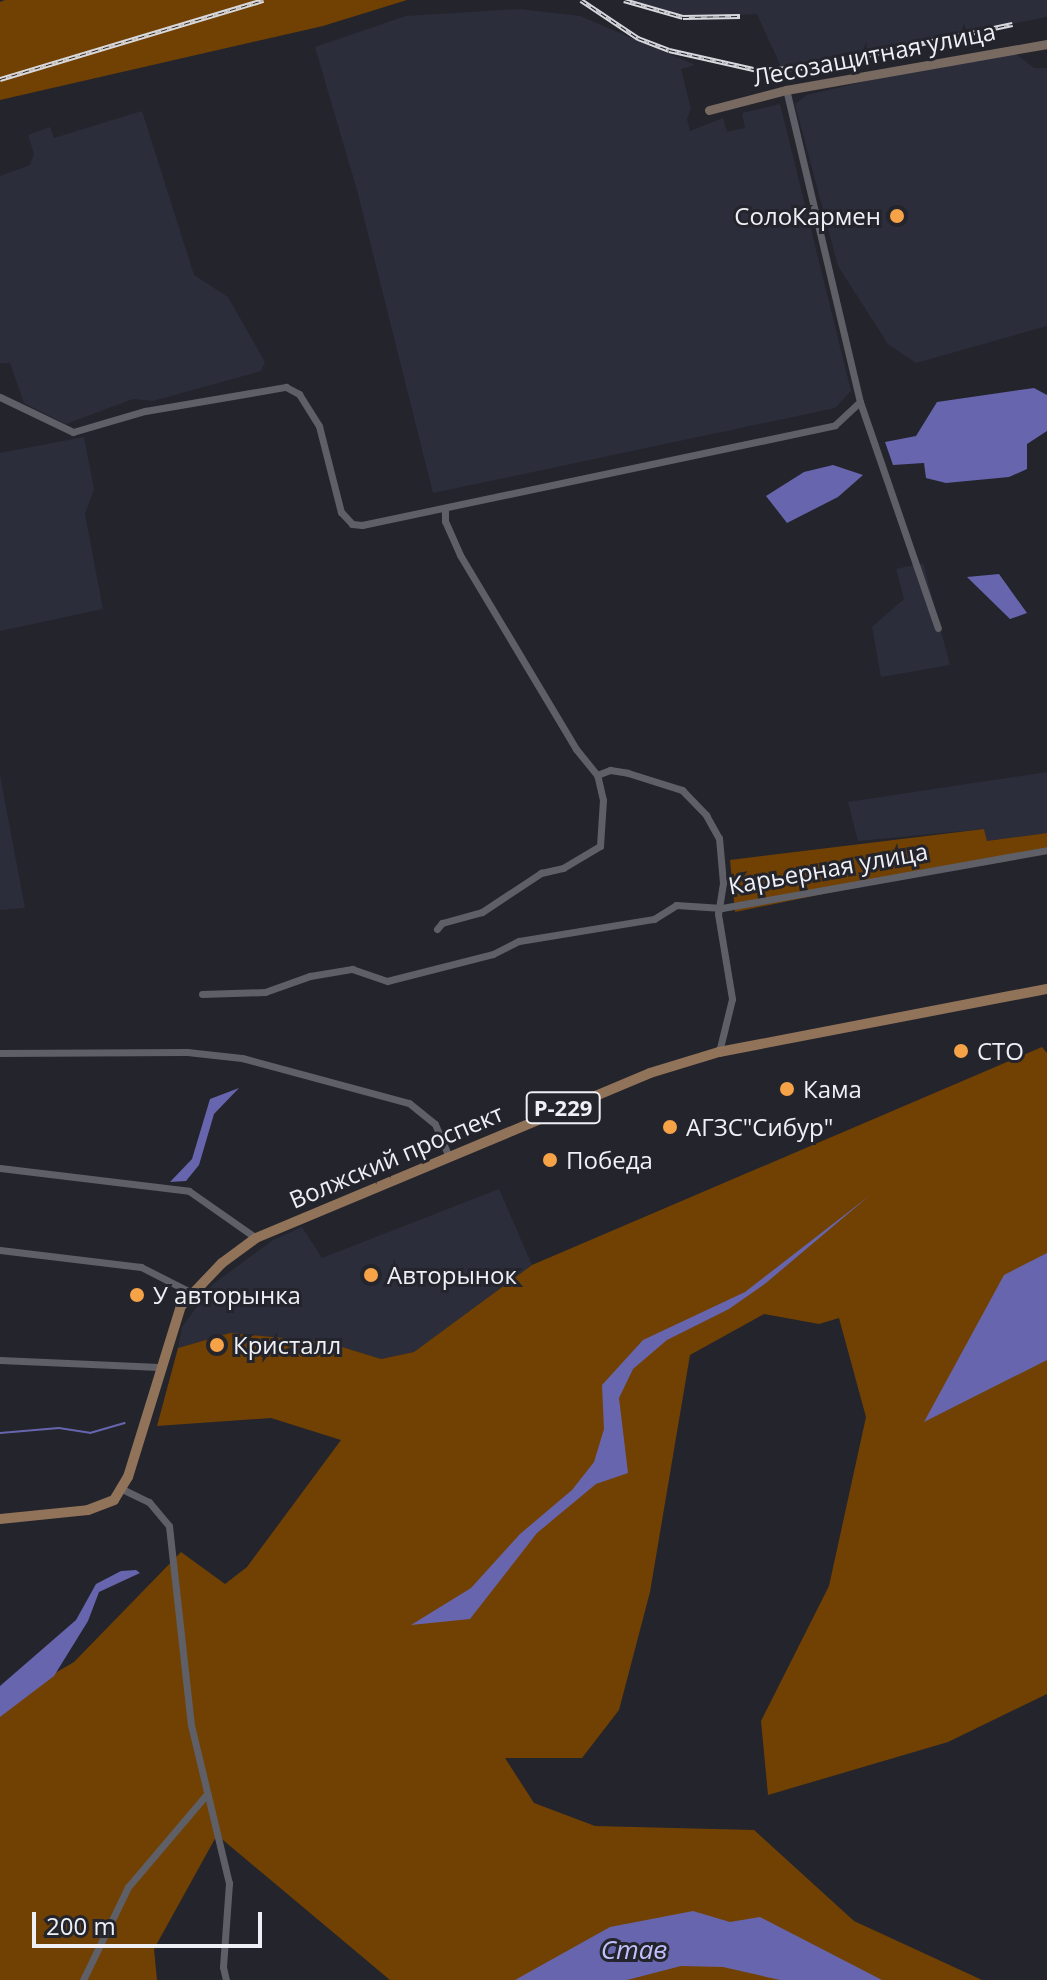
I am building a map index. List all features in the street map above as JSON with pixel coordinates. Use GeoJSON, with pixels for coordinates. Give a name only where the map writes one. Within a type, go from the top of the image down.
{"type":"FeatureCollection","features":[{"type":"Feature","properties":{"kind":"main road","name":"Волжский проспект"},"geometry":{"type":"LineString","coordinates":[[122,1489],[174,1319],[192,1293],[256,1238],[650,1073],[719,1052],[1047,989]]}},
{"type":"Feature","properties":{"kind":"main road"},"geometry":{"type":"LineString","coordinates":[[0,1519],[103,1506],[122,1489]]}},
{"type":"Feature","properties":{"kind":"street","name":"Лесозащитная улица"},"geometry":{"type":"LineString","coordinates":[[709,110],[786,90],[1047,44]]}},
{"type":"Feature","properties":{"kind":"street"},"geometry":{"type":"LineString","coordinates":[[786,90],[860,402],[938,628]]}},
{"type":"Feature","properties":{"kind":"street"},"geometry":{"type":"LineString","coordinates":[[0,397],[73,432],[145,411],[286,387],[299,394],[313,413],[341,512],[352,524],[445,509],[835,425],[860,402]]}},
{"type":"Feature","properties":{"kind":"street"},"geometry":{"type":"LineString","coordinates":[[437,929],[442,923],[482,912],[541,873],[600,846],[603,800],[597,775],[576,749],[460,555],[445,521],[445,509]]}},
{"type":"Feature","properties":{"kind":"street"},"geometry":{"type":"LineString","coordinates":[[597,775],[610,770],[628,773],[692,798],[719,838],[722,908],[718,914],[732,1017],[719,1052]]}},
{"type":"Feature","properties":{"kind":"street","name":"Карьерная улица"},"geometry":{"type":"LineString","coordinates":[[202,994],[265,992],[310,976],[352,969],[387,981],[493,954],[519,941],[654,919],[676,905],[722,908],[1047,850]]}},
{"type":"Feature","properties":{"kind":"street"},"geometry":{"type":"LineString","coordinates":[[0,1053],[187,1052],[242,1058],[409,1103],[435,1124],[448,1155]]}},
{"type":"Feature","properties":{"kind":"street"},"geometry":{"type":"LineString","coordinates":[[0,1168],[189,1191],[256,1238]]}},
{"type":"Feature","properties":{"kind":"street"},"geometry":{"type":"LineString","coordinates":[[0,1250],[141,1267],[192,1293]]}},
{"type":"Feature","properties":{"kind":"street"},"geometry":{"type":"LineString","coordinates":[[0,1360],[159,1367]]}},
{"type":"Feature","properties":{"kind":"street"},"geometry":{"type":"LineString","coordinates":[[122,1489],[149,1502],[169,1526],[191,1725],[229,1883],[223,1967],[226,1980]]}},
{"type":"Feature","properties":{"kind":"street"},"geometry":{"type":"LineString","coordinates":[[83,1980],[128,1887],[206,1795]]}},
{"type":"Feature","properties":{"kind":"shaded area"},"geometry":{"type":"Polygon","coordinates":[[[5,0],[407,0],[323,26],[0,100],[0,2],[5,0]]]}},
{"type":"Feature","properties":{"kind":"shaded area"},"geometry":{"type":"Polygon","coordinates":[[[624,0],[1047,0],[1047,17],[782,69],[757,14],[683,17],[624,0]]]}},
{"type":"Feature","properties":{"kind":"shaded area"},"geometry":{"type":"Polygon","coordinates":[[[519,9],[580,16],[695,65],[681,69],[691,109],[687,119],[690,131],[723,118],[727,132],[745,128],[742,113],[780,104],[851,391],[835,408],[433,493],[357,190],[315,47],[406,16],[519,9]]]}},
{"type":"Feature","properties":{"kind":"shaded area"},"geometry":{"type":"Polygon","coordinates":[[[1001,50],[1012,51],[1034,68],[1047,68],[1047,326],[916,363],[888,344],[838,266],[795,104],[807,95],[1001,50]]]}},
{"type":"Feature","properties":{"kind":"shaded area"},"geometry":{"type":"Polygon","coordinates":[[[142,111],[194,275],[228,297],[265,362],[261,371],[153,401],[133,399],[66,424],[24,403],[10,363],[0,363],[0,176],[30,165],[34,154],[28,135],[50,127],[54,138],[142,111]]]}},
{"type":"Feature","properties":{"kind":"shaded area"},"geometry":{"type":"Polygon","coordinates":[[[84,437],[94,489],[85,514],[103,609],[0,631],[0,453],[84,437]]]}},
{"type":"Feature","properties":{"kind":"shaded area"},"geometry":{"type":"Polygon","coordinates":[[[923,563],[950,665],[881,677],[872,627],[904,599],[896,569],[923,563]]]}},
{"type":"Feature","properties":{"kind":"shaded area"},"geometry":{"type":"Polygon","coordinates":[[[1047,772],[1047,833],[987,841],[984,829],[858,841],[848,802],[1047,772]]]}},
{"type":"Feature","properties":{"kind":"shaded area"},"geometry":{"type":"Polygon","coordinates":[[[0,775],[25,908],[0,910],[0,775]]]}},
{"type":"Feature","properties":{"kind":"shaded area"},"geometry":{"type":"Polygon","coordinates":[[[984,829],[987,841],[1047,833],[1047,848],[735,912],[730,860],[984,829]]]}},
{"type":"Feature","properties":{"kind":"shaded area"},"geometry":{"type":"Polygon","coordinates":[[[1042,1047],[1047,1053],[1047,1694],[948,1742],[768,1795],[761,1721],[829,1586],[866,1417],[839,1318],[819,1324],[764,1314],[690,1355],[650,1592],[619,1710],[582,1758],[505,1758],[534,1803],[595,1826],[754,1830],[854,1921],[982,1980],[390,1980],[217,1835],[154,1949],[157,1980],[0,1980],[0,1705],[74,1662],[181,1552],[225,1584],[247,1567],[341,1440],[271,1418],[157,1426],[178,1348],[230,1333],[326,1342],[381,1359],[414,1352],[532,1265],[1042,1047]]]}},
{"type":"Feature","properties":{"kind":"shaded area","name":"Авторынок"},"geometry":{"type":"Polygon","coordinates":[[[499,1189],[532,1265],[414,1352],[381,1359],[326,1342],[230,1333],[178,1348],[182,1327],[213,1284],[273,1240],[302,1227],[322,1258],[499,1189]]]}},
{"type":"Feature","properties":{"kind":"water"},"geometry":{"type":"Polygon","coordinates":[[[1034,388],[1047,395],[1047,431],[1027,444],[1027,469],[1009,477],[946,483],[926,478],[924,463],[893,465],[885,442],[916,436],[937,402],[1034,388]]]}},
{"type":"Feature","properties":{"kind":"water"},"geometry":{"type":"Polygon","coordinates":[[[833,465],[863,475],[838,497],[787,523],[766,496],[804,472],[833,465]]]}},
{"type":"Feature","properties":{"kind":"water"},"geometry":{"type":"Polygon","coordinates":[[[999,574],[1027,613],[1010,619],[967,577],[999,574]]]}},
{"type":"Feature","properties":{"kind":"water"},"geometry":{"type":"Polygon","coordinates":[[[239,1088],[214,1114],[199,1165],[186,1181],[170,1182],[192,1159],[210,1099],[239,1088]]]}},
{"type":"Feature","properties":{"kind":"water"},"geometry":{"type":"Polygon","coordinates":[[[869,1196],[766,1283],[729,1309],[667,1340],[633,1369],[619,1398],[628,1473],[596,1484],[537,1533],[470,1619],[411,1625],[471,1588],[520,1534],[572,1490],[594,1462],[604,1429],[602,1385],[643,1340],[745,1292],[869,1196]]]}},
{"type":"Feature","properties":{"kind":"water"},"geometry":{"type":"Polygon","coordinates":[[[1047,1253],[1047,1360],[924,1422],[1004,1275],[1047,1253]]]}},
{"type":"Feature","properties":{"kind":"water"},"geometry":{"type":"Polygon","coordinates":[[[136,1570],[140,1573],[99,1592],[88,1621],[54,1676],[0,1717],[0,1686],[76,1620],[96,1584],[121,1571],[136,1570]]]}},
{"type":"Feature","properties":{"kind":"water","name":"Став"},"geometry":{"type":"Polygon","coordinates":[[[693,1911],[730,1922],[760,1917],[882,1980],[780,1980],[723,1967],[681,1966],[627,1980],[515,1980],[610,1927],[693,1911]]]}},
{"type":"Feature","properties":{"kind":"waterway"},"geometry":{"type":"LineString","coordinates":[[0,1433],[59,1428],[90,1433],[125,1423]]}},
{"type":"Feature","properties":{"kind":"railway"},"geometry":{"type":"LineString","coordinates":[[0,79],[263,0]]}},
{"type":"Feature","properties":{"kind":"railway"},"geometry":{"type":"LineString","coordinates":[[581,0],[638,38],[669,50],[758,70],[810,67],[1012,24]]}},
{"type":"Feature","properties":{"kind":"railway"},"geometry":{"type":"LineString","coordinates":[[624,0],[683,17],[740,16]]}},
{"type":"Feature","properties":{"kind":"place","name":"СолоКармен"},"geometry":{"type":"Point","coordinates":[897,216]}},
{"type":"Feature","properties":{"kind":"place","name":"СТО"},"geometry":{"type":"Point","coordinates":[961,1051]}},
{"type":"Feature","properties":{"kind":"place","name":"Кама"},"geometry":{"type":"Point","coordinates":[787,1089]}},
{"type":"Feature","properties":{"kind":"place","name":"АГЗС\"Сибур\""},"geometry":{"type":"Point","coordinates":[670,1127]}},
{"type":"Feature","properties":{"kind":"place","name":"Победа"},"geometry":{"type":"Point","coordinates":[550,1160]}},
{"type":"Feature","properties":{"kind":"place","name":"Авторынок"},"geometry":{"type":"Point","coordinates":[371,1275]}},
{"type":"Feature","properties":{"kind":"place","name":"У авторынка"},"geometry":{"type":"Point","coordinates":[137,1295]}},
{"type":"Feature","properties":{"kind":"place","name":"Кристалл"},"geometry":{"type":"Point","coordinates":[217,1345]}}]}
